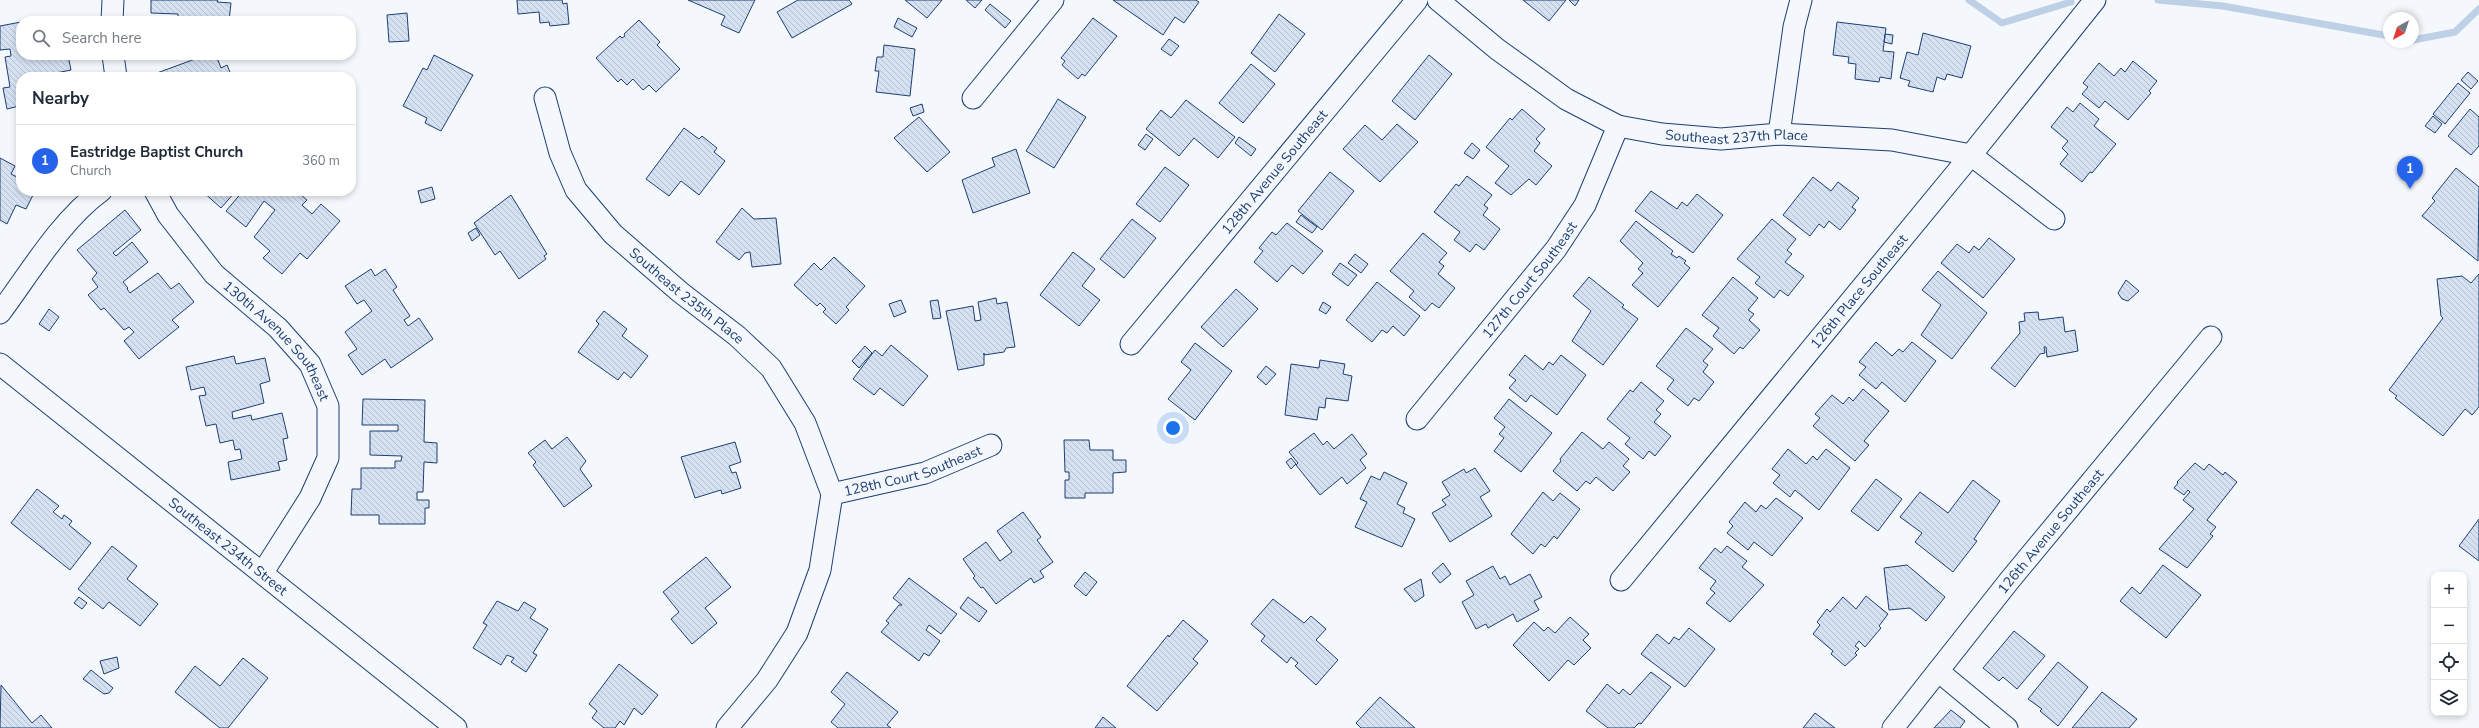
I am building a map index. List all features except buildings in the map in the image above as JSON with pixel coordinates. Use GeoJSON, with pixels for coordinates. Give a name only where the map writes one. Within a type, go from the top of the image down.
{"type":"FeatureCollection","features":[{"type":"Feature","properties":{"kind":"street"},"geometry":{"type":"LineString","coordinates":[[112,16],[113,0]]}},
{"type":"Feature","properties":{"kind":"street"},"geometry":{"type":"LineString","coordinates":[[973,98],[1053,0]]}},
{"type":"Feature","properties":{"kind":"street","name":"128th Avenue Southeast"},"geometry":{"type":"LineString","coordinates":[[1131,344],[1417,0]]}},
{"type":"Feature","properties":{"kind":"street","name":"Southeast 237th Place"},"geometry":{"type":"LineString","coordinates":[[1438,0],[1497,49],[1566,99],[1618,126],[1662,134],[1721,139],[1779,134],[1892,140],[1971,155],[2054,219]]}},
{"type":"Feature","properties":{"kind":"street"},"geometry":{"type":"LineString","coordinates":[[1779,134],[1794,27],[1801,0]]}},
{"type":"Feature","properties":{"kind":"street","name":"126th Place Southeast"},"geometry":{"type":"LineString","coordinates":[[1621,580],[1971,155],[2095,0]]}},
{"type":"Feature","properties":{"kind":"street"},"geometry":{"type":"LineString","coordinates":[[114,60],[115,72]]}},
{"type":"Feature","properties":{"kind":"street","name":"Southeast 235th Place"},"geometry":{"type":"LineString","coordinates":[[545,98],[560,153],[576,190],[613,234],[771,368],[805,423],[832,494]]}},
{"type":"Feature","properties":{"kind":"street","name":"127th Court Southeast"},"geometry":{"type":"LineString","coordinates":[[1417,419],[1556,249],[1585,205],[1618,126]]}},
{"type":"Feature","properties":{"kind":"street"},"geometry":{"type":"LineString","coordinates":[[0,313],[58,236],[94,196]]}},
{"type":"Feature","properties":{"kind":"street","name":"130th Avenue Southeast"},"geometry":{"type":"LineString","coordinates":[[158,196],[168,215],[214,274],[278,328],[310,364],[328,406],[328,458],[310,498],[264,572]]}},
{"type":"Feature","properties":{"kind":"street","name":"126th Avenue Southeast"},"geometry":{"type":"LineString","coordinates":[[1893,728],[2009,581],[2211,337]]}},
{"type":"Feature","properties":{"kind":"street","name":"Southeast 234th Street"},"geometry":{"type":"LineString","coordinates":[[0,364],[264,572],[456,728]]}},
{"type":"Feature","properties":{"kind":"street","name":"128th Court Southeast"},"geometry":{"type":"LineString","coordinates":[[832,494],[924,473],[991,445]]}},
{"type":"Feature","properties":{"kind":"street"},"geometry":{"type":"LineString","coordinates":[[727,728],[767,680],[797,633],[820,570],[832,494]]}},
{"type":"Feature","properties":{"kind":"street"},"geometry":{"type":"LineString","coordinates":[[1938,671],[2007,728]]}},
{"type":"Feature","properties":{"kind":"waterway"},"geometry":{"type":"LineString","coordinates":[[1969,0],[2002,23],[2071,2]]}},
{"type":"Feature","properties":{"kind":"waterway"},"geometry":{"type":"LineString","coordinates":[[2158,0],[2223,6],[2383,35]]}},
{"type":"Feature","properties":{"kind":"waterway"},"geometry":{"type":"LineString","coordinates":[[2419,39],[2455,32],[2479,9]]}},
{"type":"Feature","properties":{"kind":"place","name":"Eastridge Baptist Church"},"geometry":{"type":"Point","coordinates":[2410,189]}}]}
